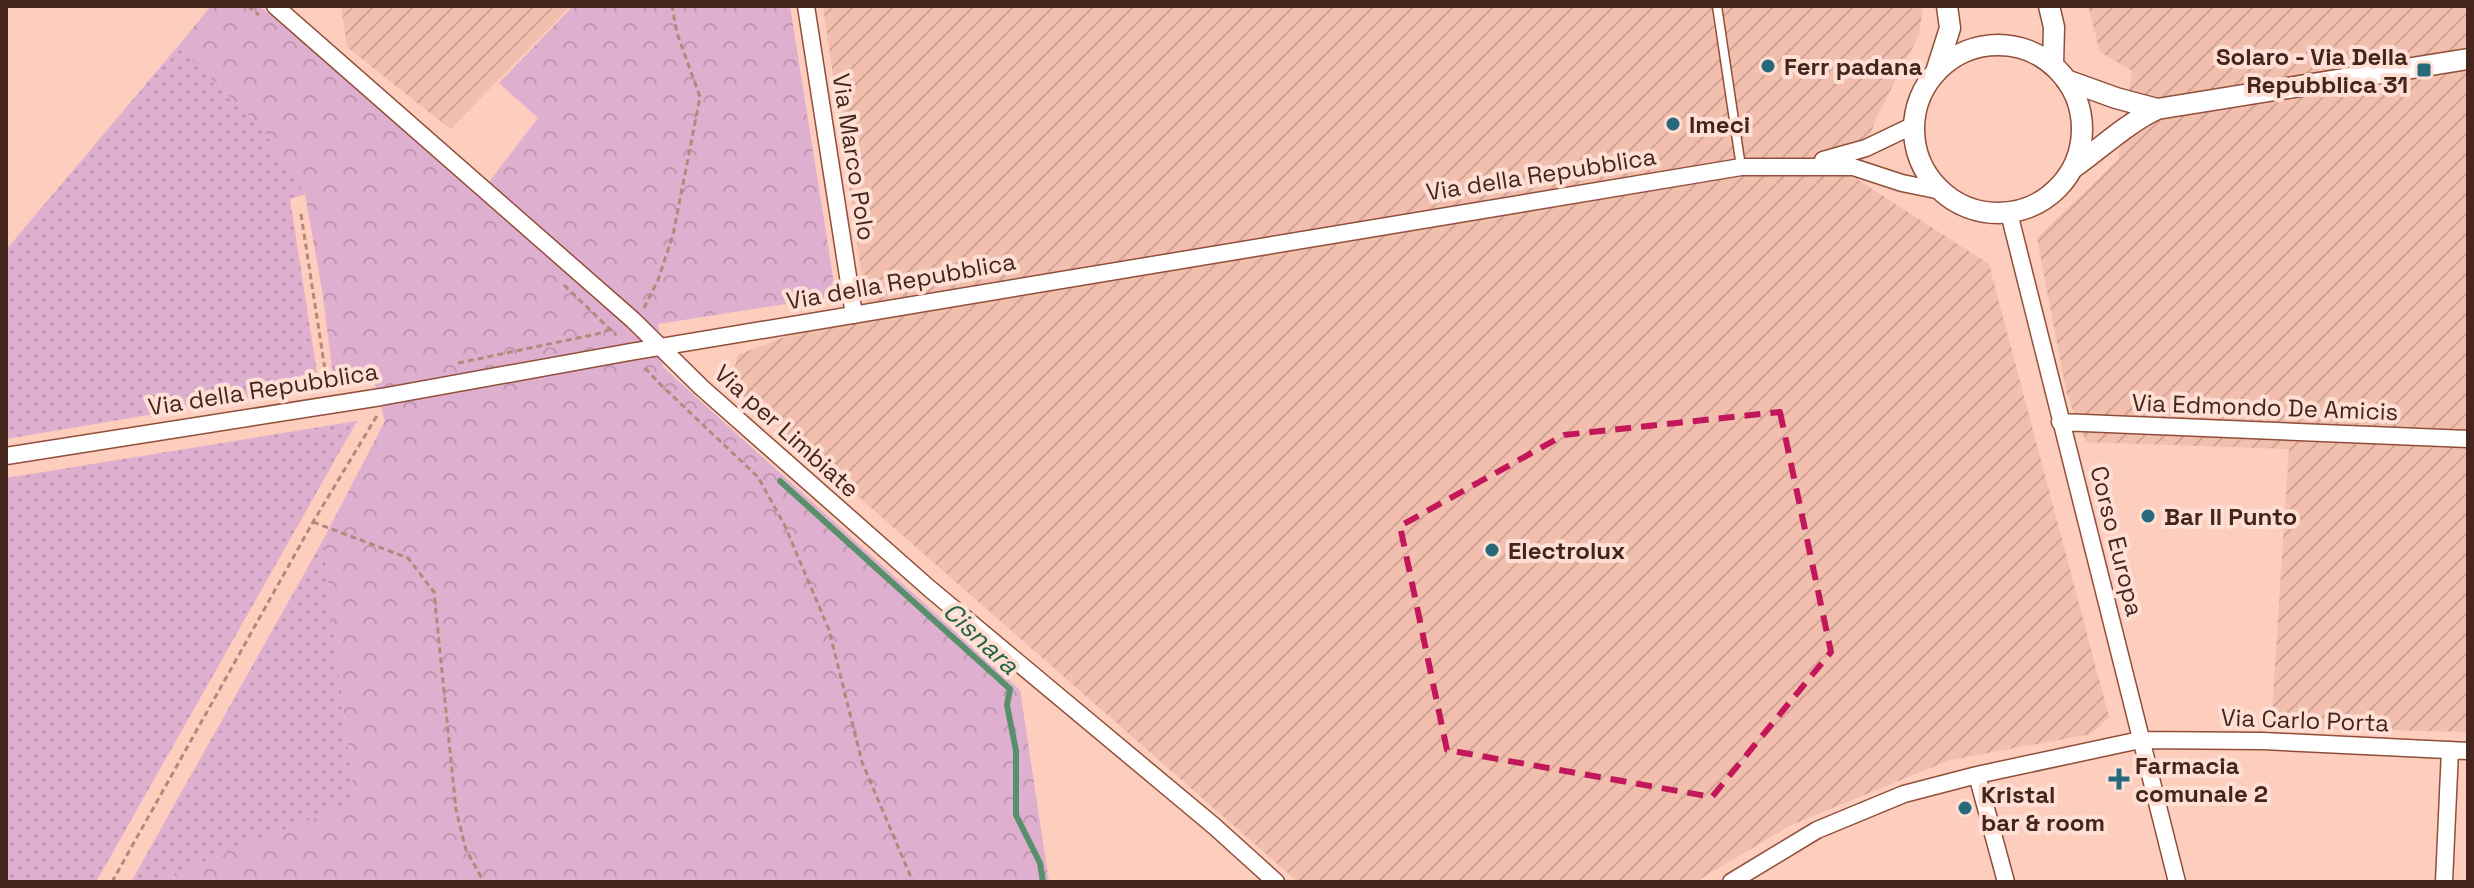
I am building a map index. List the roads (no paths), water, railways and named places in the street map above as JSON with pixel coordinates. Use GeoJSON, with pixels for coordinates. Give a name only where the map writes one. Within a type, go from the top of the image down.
{"type":"FeatureCollection","features":[{"type":"Feature","properties":{"kind":"street","name":"Via per Limbiate"},"geometry":{"type":"LineString","coordinates":[[275,6],[633,320],[701,387],[930,589],[1214,826],[1276,882]]}},
{"type":"Feature","properties":{"kind":"street","name":"Via Marco Polo"},"geometry":{"type":"LineString","coordinates":[[806,6],[854,315]]}},
{"type":"Feature","properties":{"kind":"street"},"geometry":{"type":"LineString","coordinates":[[1936,73],[1950,28],[1947,6]]}},
{"type":"Feature","properties":{"kind":"street"},"geometry":{"type":"LineString","coordinates":[[2049,6],[2060,72],[2077,100],[2082,123],[2081,146],[2073,168],[2060,186],[2037,204],[2009,213],[1984,212],[1961,205],[1941,191],[1926,172],[1916,150],[1914,125],[1920,97],[1936,73],[1955,56],[1980,47],[2006,45],[2031,52],[2060,72],[2116,98],[2157,109]]}},
{"type":"Feature","properties":{"kind":"street"},"geometry":{"type":"LineString","coordinates":[[2073,168],[2132,121],[2157,109],[2468,59]]}},
{"type":"Feature","properties":{"kind":"street","name":"Via della Repubblica"},"geometry":{"type":"LineString","coordinates":[[1806,165],[1866,148],[1914,125]]}},
{"type":"Feature","properties":{"kind":"street","name":"Via della Repubblica"},"geometry":{"type":"LineString","coordinates":[[6,456],[381,397],[630,352],[1741,167],[1853,167],[1902,183],[1941,191]]}},
{"type":"Feature","properties":{"kind":"street","name":"Corso Europa"},"geometry":{"type":"LineString","coordinates":[[2009,213],[2177,882]]}},
{"type":"Feature","properties":{"kind":"street","name":"Via Edmondo De Amicis"},"geometry":{"type":"LineString","coordinates":[[2060,422],[2468,439]]}},
{"type":"Feature","properties":{"kind":"street","name":"Via Carlo Porta"},"geometry":{"type":"LineString","coordinates":[[1731,882],[1817,830],[1904,794],[2140,740],[2263,741],[2468,751]]}},
{"type":"Feature","properties":{"kind":"street"},"geometry":{"type":"LineString","coordinates":[[2444,882],[2450,750]]}},
{"type":"Feature","properties":{"kind":"street"},"geometry":{"type":"LineString","coordinates":[[1977,775],[2006,882]]}},
{"type":"Feature","properties":{"kind":"lane"},"geometry":{"type":"LineString","coordinates":[[1717,6],[1741,167]]}},
{"type":"Feature","properties":{"kind":"waterway","name":"Cisnara"},"geometry":{"type":"LineString","coordinates":[[780,481],[1010,689],[1007,705],[1016,751],[1016,815],[1040,863],[1043,882]]}},
{"type":"Feature","properties":{"kind":"place","name":"Ferr padana"},"geometry":{"type":"Point","coordinates":[1768,66]}},
{"type":"Feature","properties":{"kind":"place","name":"Solaro - Via Della Repubblica 31"},"geometry":{"type":"Point","coordinates":[2424,70]}},
{"type":"Feature","properties":{"kind":"place","name":"Imeci"},"geometry":{"type":"Point","coordinates":[1673,124]}},
{"type":"Feature","properties":{"kind":"place","name":"Bar Il Punto"},"geometry":{"type":"Point","coordinates":[2148,516]}},
{"type":"Feature","properties":{"kind":"place","name":"Electrolux"},"geometry":{"type":"Point","coordinates":[1492,550]}},
{"type":"Feature","properties":{"kind":"place","name":"Farmacia comunale 2"},"geometry":{"type":"Point","coordinates":[2119,779]}},
{"type":"Feature","properties":{"kind":"place","name":"Kristal bar & room"},"geometry":{"type":"Point","coordinates":[1965,808]}}]}
